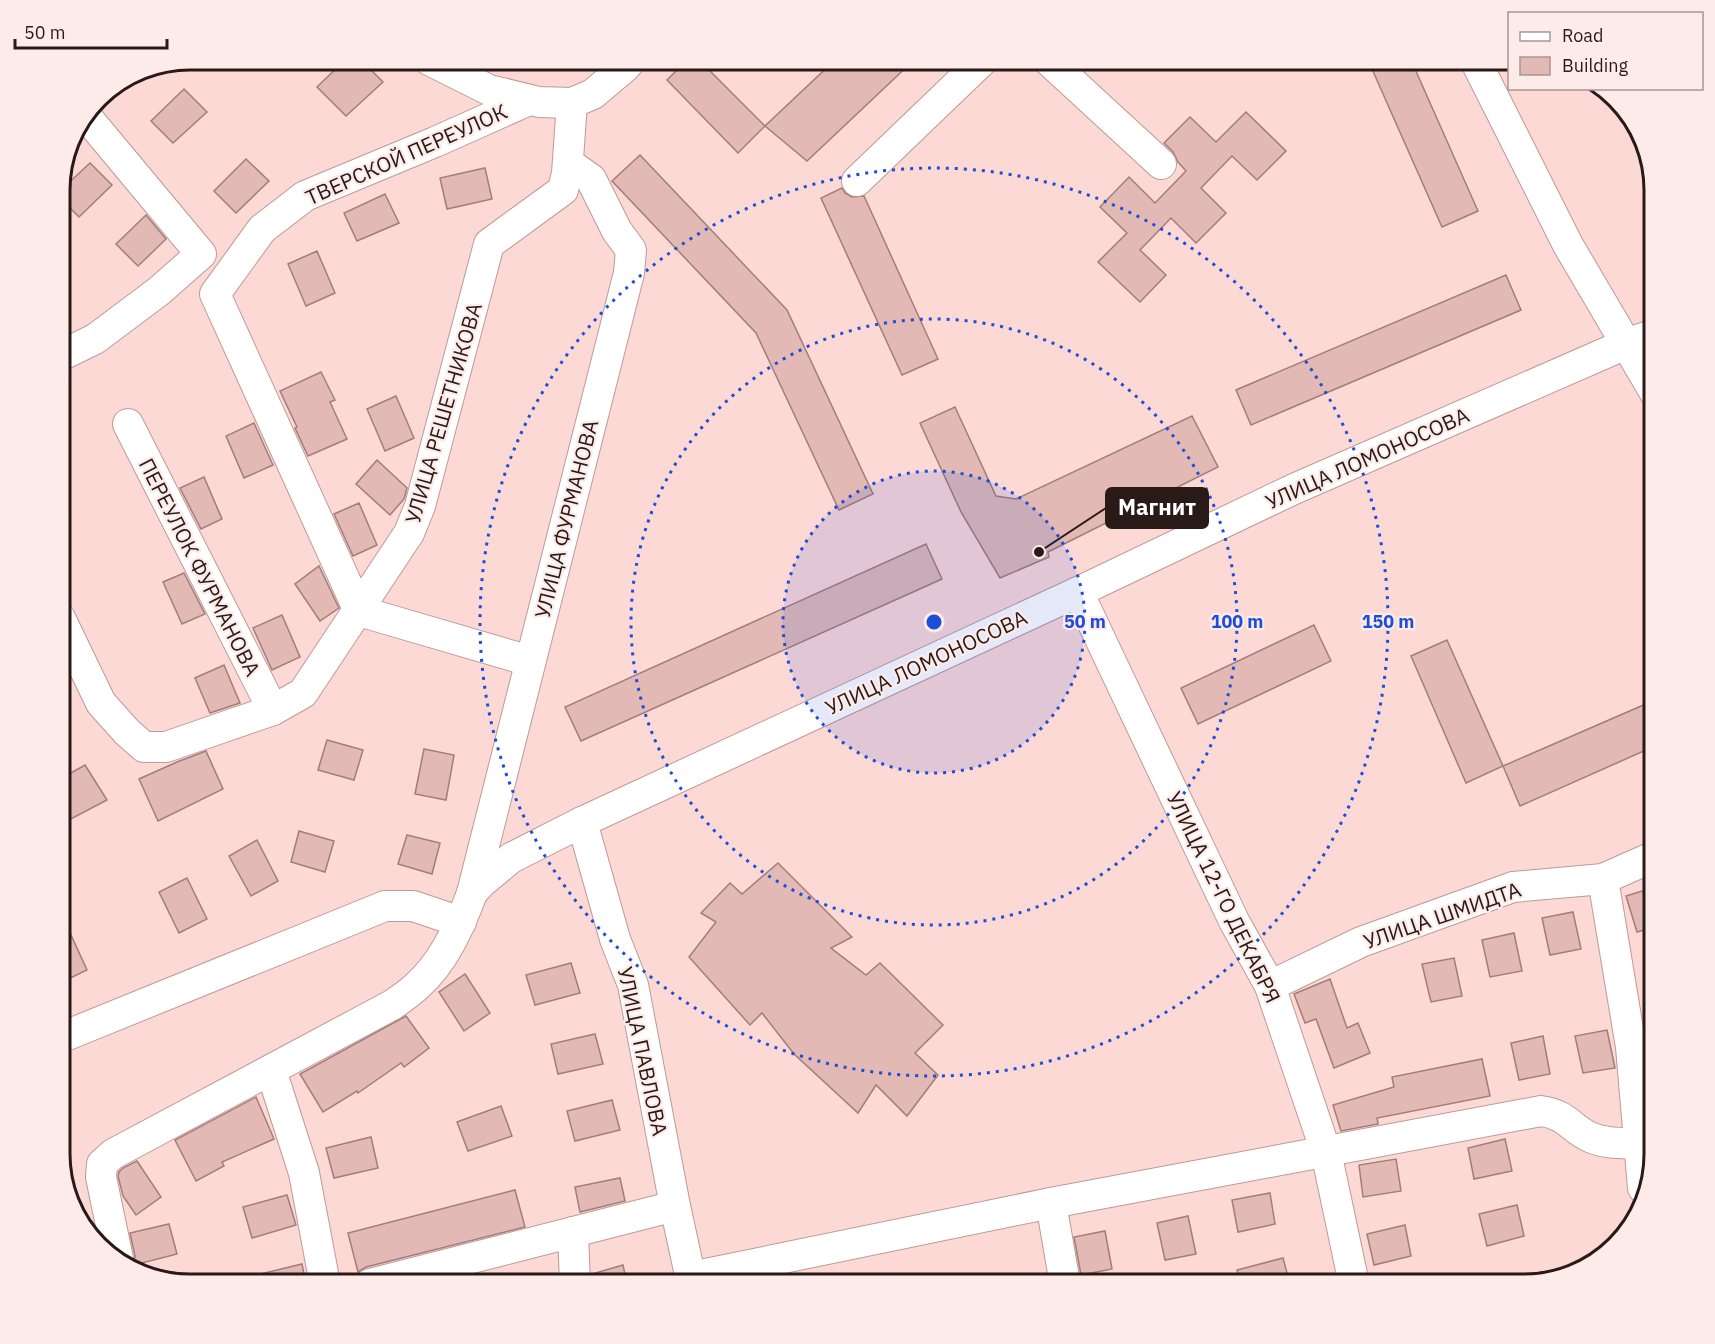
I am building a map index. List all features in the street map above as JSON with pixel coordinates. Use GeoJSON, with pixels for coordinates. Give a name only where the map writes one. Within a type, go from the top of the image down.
{"type":"FeatureCollection","features":[{"type":"Feature","properties":{"kind":"street"},"geometry":{"type":"LineString","coordinates":[[449,70],[489,90],[539,102],[572,103],[593,94],[620,70]]}},
{"type":"Feature","properties":{"kind":"street"},"geometry":{"type":"LineString","coordinates":[[857,182],[973,70]]}},
{"type":"Feature","properties":{"kind":"street"},"geometry":{"type":"LineString","coordinates":[[1059,70],[1161,164]]}},
{"type":"Feature","properties":{"kind":"street"},"geometry":{"type":"LineString","coordinates":[[1480,70],[1568,245],[1644,374]]}},
{"type":"Feature","properties":{"kind":"street","name":"ТВЕРСКОЙ ПЕРЕУЛОК"},"geometry":{"type":"LineString","coordinates":[[359,610],[215,294],[262,230],[304,196],[529,100]]}},
{"type":"Feature","properties":{"kind":"street","name":"УЛИЦА РЕШЕТНИКОВА"},"geometry":{"type":"LineString","coordinates":[[71,641],[101,703],[144,747],[166,747],[273,710],[303,693],[409,533],[420,506],[489,243],[563,190],[568,163],[572,103]]}},
{"type":"Feature","properties":{"kind":"street"},"geometry":{"type":"LineString","coordinates":[[71,351],[95,339],[159,291],[201,254],[92,123]]}},
{"type":"Feature","properties":{"kind":"street","name":"УЛИЦА ФУРМАНОВА"},"geometry":{"type":"LineString","coordinates":[[116,1247],[101,1177],[102,1164],[113,1154],[392,1005],[419,985],[438,962],[461,922],[472,893],[629,273],[631,250],[617,231],[591,179],[568,163]]}},
{"type":"Feature","properties":{"kind":"street","name":"УЛИЦА ЛОМОНОСОВА"},"geometry":{"type":"LineString","coordinates":[[472,893],[511,858],[582,822],[1294,489],[1644,338]]}},
{"type":"Feature","properties":{"kind":"street","name":"ПЕРЕУЛОК ФУРМАНОВА"},"geometry":{"type":"LineString","coordinates":[[128,424],[273,710]]}},
{"type":"Feature","properties":{"kind":"street","name":"УЛИЦА 12-ГО ДЕКАБРЯ"},"geometry":{"type":"LineString","coordinates":[[1078,591],[1234,921],[1270,986],[1326,1152],[1352,1274]]}},
{"type":"Feature","properties":{"kind":"street"},"geometry":{"type":"LineString","coordinates":[[359,610],[530,661]]}},
{"type":"Feature","properties":{"kind":"street","name":"УЛИЦА ПАВЛОВА"},"geometry":{"type":"LineString","coordinates":[[582,822],[615,939],[633,984],[675,1206],[691,1274]]}},
{"type":"Feature","properties":{"kind":"street","name":"УЛИЦА ШМИДТА"},"geometry":{"type":"LineString","coordinates":[[1270,986],[1361,942],[1513,887],[1603,879],[1644,861]]}},
{"type":"Feature","properties":{"kind":"street"},"geometry":{"type":"LineString","coordinates":[[1603,879],[1630,1047],[1642,1176]]}},
{"type":"Feature","properties":{"kind":"street"},"geometry":{"type":"LineString","coordinates":[[71,1034],[386,906],[413,906],[461,922]]}},
{"type":"Feature","properties":{"kind":"street"},"geometry":{"type":"LineString","coordinates":[[271,1070],[304,1173],[323,1274]]}},
{"type":"Feature","properties":{"kind":"street"},"geometry":{"type":"LineString","coordinates":[[720,1274],[1051,1203],[1541,1112],[1554,1113],[1591,1138],[1640,1144]]}},
{"type":"Feature","properties":{"kind":"street"},"geometry":{"type":"LineString","coordinates":[[1051,1203],[1063,1274]]}},
{"type":"Feature","properties":{"kind":"street"},"geometry":{"type":"LineString","coordinates":[[409,1274],[675,1206]]}},
{"type":"Feature","properties":{"kind":"street"},"geometry":{"type":"LineString","coordinates":[[573,1232],[575,1274]]}},
{"type":"Feature","properties":{"kind":"building"},"geometry":{"type":"Polygon","coordinates":[[[335,70],[371,70],[383,82],[346,116],[317,87],[335,70]]]}},
{"type":"Feature","properties":{"kind":"building"},"geometry":{"type":"Polygon","coordinates":[[[677,70],[709,70],[765,126],[738,153],[667,80],[677,70]]]}},
{"type":"Feature","properties":{"kind":"building"},"geometry":{"type":"Polygon","coordinates":[[[824,70],[903,70],[807,161],[765,126],[824,70]]]}},
{"type":"Feature","properties":{"kind":"building"},"geometry":{"type":"Polygon","coordinates":[[[1372,70],[1415,70],[1478,211],[1442,227],[1372,70]]]}},
{"type":"Feature","properties":{"kind":"building"},"geometry":{"type":"Polygon","coordinates":[[[184,89],[207,112],[173,143],[151,121],[184,89]]]}},
{"type":"Feature","properties":{"kind":"building"},"geometry":{"type":"Polygon","coordinates":[[[1246,112],[1286,151],[1257,180],[1232,156],[1201,188],[1226,213],[1196,243],[1171,218],[1140,250],[1166,275],[1140,302],[1098,262],[1127,233],[1100,207],[1129,177],[1155,203],[1186,171],[1164,143],[1190,117],[1216,142],[1246,112]]]}},
{"type":"Feature","properties":{"kind":"building"},"geometry":{"type":"Polygon","coordinates":[[[640,155],[787,310],[873,494],[839,510],[756,333],[612,181],[640,155]]]}},
{"type":"Feature","properties":{"kind":"building"},"geometry":{"type":"Polygon","coordinates":[[[246,159],[269,181],[236,213],[214,191],[246,159]]]}},
{"type":"Feature","properties":{"kind":"building"},"geometry":{"type":"Polygon","coordinates":[[[90,163],[112,185],[79,217],[71,209],[71,180],[90,163]]]}},
{"type":"Feature","properties":{"kind":"building"},"geometry":{"type":"Polygon","coordinates":[[[485,168],[492,199],[447,209],[440,178],[485,168]]]}},
{"type":"Feature","properties":{"kind":"building"},"geometry":{"type":"Polygon","coordinates":[[[842,188],[852,197],[864,196],[938,359],[902,375],[821,198],[842,188]]]}},
{"type":"Feature","properties":{"kind":"building"},"geometry":{"type":"Polygon","coordinates":[[[385,194],[399,223],[357,241],[344,213],[385,194]]]}},
{"type":"Feature","properties":{"kind":"building"},"geometry":{"type":"Polygon","coordinates":[[[146,215],[166,239],[138,266],[116,244],[146,215]]]}},
{"type":"Feature","properties":{"kind":"building"},"geometry":{"type":"Polygon","coordinates":[[[317,251],[335,293],[306,306],[288,264],[317,251]]]}},
{"type":"Feature","properties":{"kind":"building"},"geometry":{"type":"Polygon","coordinates":[[[1506,275],[1521,310],[1251,425],[1236,390],[1506,275]]]}},
{"type":"Feature","properties":{"kind":"building"},"geometry":{"type":"Polygon","coordinates":[[[321,372],[335,400],[330,402],[347,439],[308,456],[280,391],[321,372]]]}},
{"type":"Feature","properties":{"kind":"building"},"geometry":{"type":"Polygon","coordinates":[[[396,396],[414,438],[385,451],[367,409],[396,396]]]}},
{"type":"Feature","properties":{"kind":"building"},"geometry":{"type":"Polygon","coordinates":[[[955,407],[996,496],[1016,499],[1192,416],[1218,467],[1048,552],[1049,557],[1000,578],[961,512],[920,423],[955,407]]]}},
{"type":"Feature","properties":{"kind":"building"},"geometry":{"type":"Polygon","coordinates":[[[254,423],[273,465],[244,478],[226,436],[254,423]]]}},
{"type":"Feature","properties":{"kind":"building"},"geometry":{"type":"Polygon","coordinates":[[[377,460],[407,488],[404,499],[390,515],[356,484],[377,460]]]}},
{"type":"Feature","properties":{"kind":"building"},"geometry":{"type":"Polygon","coordinates":[[[204,477],[222,519],[201,529],[180,488],[204,477]]]}},
{"type":"Feature","properties":{"kind":"building"},"geometry":{"type":"Polygon","coordinates":[[[359,503],[377,545],[353,556],[334,514],[359,503]]]}},
{"type":"Feature","properties":{"kind":"building"},"geometry":{"type":"Polygon","coordinates":[[[926,544],[942,579],[581,741],[565,707],[926,544]]]}},
{"type":"Feature","properties":{"kind":"building"},"geometry":{"type":"Polygon","coordinates":[[[319,566],[339,608],[320,621],[295,584],[319,566]]]}},
{"type":"Feature","properties":{"kind":"building"},"geometry":{"type":"Polygon","coordinates":[[[184,573],[205,614],[182,624],[163,582],[184,573]]]}},
{"type":"Feature","properties":{"kind":"building"},"geometry":{"type":"Polygon","coordinates":[[[282,615],[300,657],[272,670],[253,628],[282,615]]]}},
{"type":"Feature","properties":{"kind":"building"},"geometry":{"type":"Polygon","coordinates":[[[1314,625],[1331,661],[1198,724],[1181,688],[1314,625]]]}},
{"type":"Feature","properties":{"kind":"building"},"geometry":{"type":"Polygon","coordinates":[[[1447,640],[1503,766],[1466,783],[1411,656],[1447,640]]]}},
{"type":"Feature","properties":{"kind":"building"},"geometry":{"type":"Polygon","coordinates":[[[224,665],[240,703],[210,713],[195,678],[224,665]]]}},
{"type":"Feature","properties":{"kind":"building"},"geometry":{"type":"Polygon","coordinates":[[[1644,705],[1644,751],[1520,806],[1503,766],[1644,705]]]}},
{"type":"Feature","properties":{"kind":"building"},"geometry":{"type":"Polygon","coordinates":[[[327,740],[363,750],[354,780],[318,770],[327,740]]]}},
{"type":"Feature","properties":{"kind":"building"},"geometry":{"type":"Polygon","coordinates":[[[424,749],[454,755],[446,800],[415,794],[424,749]]]}},
{"type":"Feature","properties":{"kind":"building"},"geometry":{"type":"Polygon","coordinates":[[[206,751],[223,789],[158,821],[139,779],[206,751]]]}},
{"type":"Feature","properties":{"kind":"building"},"geometry":{"type":"Polygon","coordinates":[[[85,765],[107,800],[71,819],[71,773],[85,765]]]}},
{"type":"Feature","properties":{"kind":"building"},"geometry":{"type":"Polygon","coordinates":[[[299,831],[334,841],[325,872],[291,862],[299,831]]]}},
{"type":"Feature","properties":{"kind":"building"},"geometry":{"type":"Polygon","coordinates":[[[407,835],[440,843],[432,874],[398,864],[407,835]]]}},
{"type":"Feature","properties":{"kind":"building"},"geometry":{"type":"Polygon","coordinates":[[[257,840],[278,881],[251,896],[229,856],[257,840]]]}},
{"type":"Feature","properties":{"kind":"building"},"geometry":{"type":"Polygon","coordinates":[[[778,863],[852,937],[831,948],[866,975],[880,963],[943,1025],[915,1053],[938,1075],[907,1116],[876,1085],[858,1113],[794,1054],[762,1013],[750,1025],[689,957],[716,922],[701,913],[730,883],[742,894],[778,863]]]}},
{"type":"Feature","properties":{"kind":"building"},"geometry":{"type":"Polygon","coordinates":[[[187,878],[207,919],[179,933],[159,892],[187,878]]]}},
{"type":"Feature","properties":{"kind":"building"},"geometry":{"type":"Polygon","coordinates":[[[1644,890],[1644,930],[1637,932],[1626,896],[1644,890]]]}},
{"type":"Feature","properties":{"kind":"building"},"geometry":{"type":"Polygon","coordinates":[[[1573,912],[1581,949],[1550,955],[1542,918],[1573,912]]]}},
{"type":"Feature","properties":{"kind":"building"},"geometry":{"type":"Polygon","coordinates":[[[1514,933],[1522,971],[1490,977],[1482,940],[1514,933]]]}},
{"type":"Feature","properties":{"kind":"building"},"geometry":{"type":"Polygon","coordinates":[[[71,935],[87,970],[71,978],[71,935]]]}},
{"type":"Feature","properties":{"kind":"building"},"geometry":{"type":"Polygon","coordinates":[[[1454,958],[1462,996],[1431,1002],[1422,964],[1454,958]]]}},
{"type":"Feature","properties":{"kind":"building"},"geometry":{"type":"Polygon","coordinates":[[[571,963],[580,993],[535,1005],[526,975],[571,963]]]}},
{"type":"Feature","properties":{"kind":"building"},"geometry":{"type":"Polygon","coordinates":[[[465,974],[490,1013],[464,1031],[439,992],[465,974]]]}},
{"type":"Feature","properties":{"kind":"building"},"geometry":{"type":"Polygon","coordinates":[[[1330,979],[1347,1028],[1358,1023],[1370,1053],[1334,1068],[1316,1019],[1305,1023],[1294,994],[1330,979]]]}},
{"type":"Feature","properties":{"kind":"building"},"geometry":{"type":"Polygon","coordinates":[[[406,1016],[429,1048],[404,1067],[401,1063],[358,1093],[357,1091],[323,1112],[300,1074],[406,1016]]]}},
{"type":"Feature","properties":{"kind":"building"},"geometry":{"type":"Polygon","coordinates":[[[1607,1030],[1615,1068],[1583,1073],[1575,1036],[1607,1030]]]}},
{"type":"Feature","properties":{"kind":"building"},"geometry":{"type":"Polygon","coordinates":[[[595,1034],[603,1064],[558,1074],[551,1044],[595,1034]]]}},
{"type":"Feature","properties":{"kind":"building"},"geometry":{"type":"Polygon","coordinates":[[[1543,1036],[1550,1074],[1519,1080],[1511,1043],[1543,1036]]]}},
{"type":"Feature","properties":{"kind":"building"},"geometry":{"type":"Polygon","coordinates":[[[1482,1059],[1490,1096],[1377,1118],[1378,1124],[1341,1131],[1333,1105],[1394,1087],[1392,1077],[1482,1059]]]}},
{"type":"Feature","properties":{"kind":"building"},"geometry":{"type":"Polygon","coordinates":[[[256,1097],[274,1139],[222,1162],[224,1166],[196,1181],[175,1140],[256,1097]]]}},
{"type":"Feature","properties":{"kind":"building"},"geometry":{"type":"Polygon","coordinates":[[[612,1100],[620,1130],[575,1141],[567,1111],[612,1100]]]}},
{"type":"Feature","properties":{"kind":"building"},"geometry":{"type":"Polygon","coordinates":[[[501,1106],[512,1136],[468,1151],[457,1122],[501,1106]]]}},
{"type":"Feature","properties":{"kind":"building"},"geometry":{"type":"Polygon","coordinates":[[[371,1137],[378,1168],[334,1178],[326,1148],[371,1137]]]}},
{"type":"Feature","properties":{"kind":"building"},"geometry":{"type":"Polygon","coordinates":[[[1505,1139],[1512,1171],[1474,1179],[1468,1148],[1505,1139]]]}},
{"type":"Feature","properties":{"kind":"building"},"geometry":{"type":"Polygon","coordinates":[[[1396,1159],[1401,1191],[1363,1197],[1359,1165],[1396,1159]]]}},
{"type":"Feature","properties":{"kind":"building"},"geometry":{"type":"Polygon","coordinates":[[[137,1161],[161,1197],[136,1215],[123,1196],[118,1176],[123,1168],[137,1161]]]}},
{"type":"Feature","properties":{"kind":"building"},"geometry":{"type":"Polygon","coordinates":[[[620,1178],[625,1201],[580,1212],[575,1187],[620,1178]]]}},
{"type":"Feature","properties":{"kind":"building"},"geometry":{"type":"Polygon","coordinates":[[[515,1190],[525,1227],[366,1267],[358,1272],[348,1233],[515,1190]]]}},
{"type":"Feature","properties":{"kind":"building"},"geometry":{"type":"Polygon","coordinates":[[[1270,1193],[1275,1224],[1238,1232],[1232,1200],[1270,1193]]]}},
{"type":"Feature","properties":{"kind":"building"},"geometry":{"type":"Polygon","coordinates":[[[287,1195],[296,1225],[252,1238],[243,1207],[287,1195]]]}},
{"type":"Feature","properties":{"kind":"building"},"geometry":{"type":"Polygon","coordinates":[[[1517,1205],[1524,1236],[1487,1246],[1479,1214],[1517,1205]]]}},
{"type":"Feature","properties":{"kind":"building"},"geometry":{"type":"Polygon","coordinates":[[[1188,1216],[1196,1254],[1165,1260],[1157,1223],[1188,1216]]]}},
{"type":"Feature","properties":{"kind":"building"},"geometry":{"type":"Polygon","coordinates":[[[169,1224],[177,1254],[142,1263],[138,1261],[135,1259],[130,1233],[169,1224]]]}},
{"type":"Feature","properties":{"kind":"building"},"geometry":{"type":"Polygon","coordinates":[[[1405,1225],[1411,1256],[1374,1265],[1367,1234],[1405,1225]]]}},
{"type":"Feature","properties":{"kind":"building"},"geometry":{"type":"Polygon","coordinates":[[[1105,1231],[1112,1269],[1081,1274],[1074,1237],[1105,1231]]]}},
{"type":"Feature","properties":{"kind":"building"},"geometry":{"type":"Polygon","coordinates":[[[1283,1258],[1287,1274],[1238,1274],[1237,1270],[1283,1258]]]}},
{"type":"Feature","properties":{"kind":"building"},"geometry":{"type":"Polygon","coordinates":[[[302,1264],[304,1274],[261,1274],[302,1264]]]}},
{"type":"Feature","properties":{"kind":"building"},"geometry":{"type":"Polygon","coordinates":[[[623,1265],[625,1274],[592,1274],[623,1265]]]}},
{"type":"Feature","properties":{"kind":"place","name":"Магнит"},"geometry":{"type":"Point","coordinates":[1039,552]}}]}
